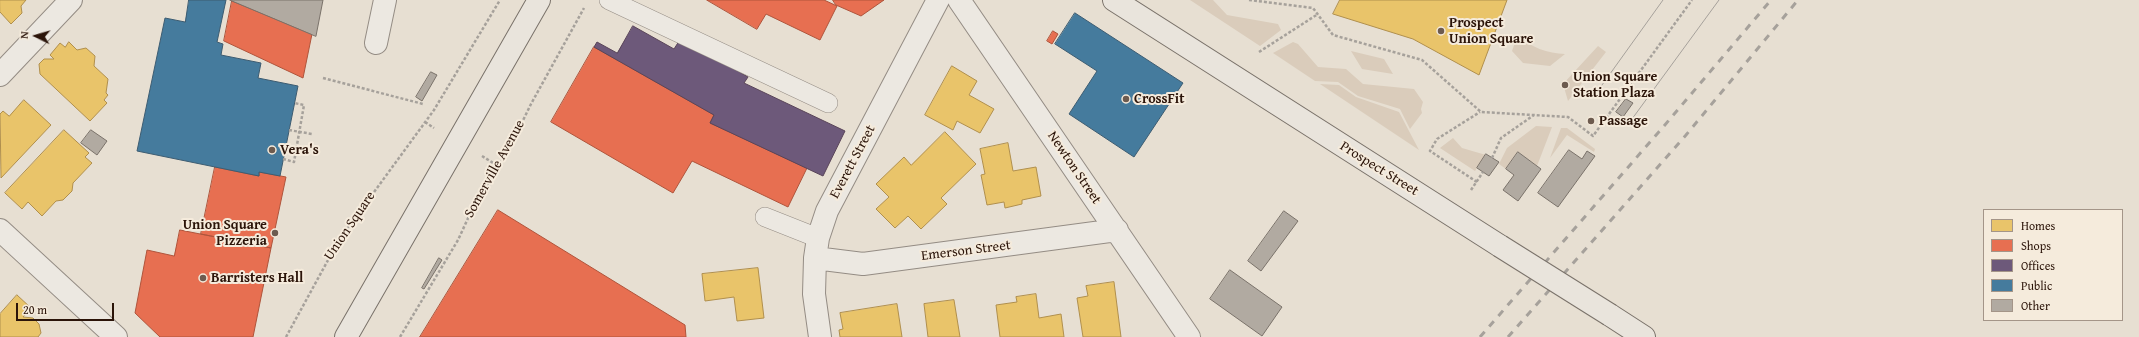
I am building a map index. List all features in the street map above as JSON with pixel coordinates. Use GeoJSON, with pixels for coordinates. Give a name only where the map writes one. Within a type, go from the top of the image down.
{"type":"FeatureCollection","features":[{"type":"Feature","properties":{"kind":"main road"},"geometry":{"type":"LineString","coordinates":[[346,337],[456,141],[539,0]]}},
{"type":"Feature","properties":{"kind":"main road","name":"Prospect Street"},"geometry":{"type":"LineString","coordinates":[[1114,0],[1644,337]]}},
{"type":"Feature","properties":{"kind":"street"},"geometry":{"type":"LineString","coordinates":[[0,75],[71,0]]}},
{"type":"Feature","properties":{"kind":"street"},"geometry":{"type":"LineString","coordinates":[[376,42],[385,0]]}},
{"type":"Feature","properties":{"kind":"street","name":"Everett Street"},"geometry":{"type":"LineString","coordinates":[[820,337],[814,294],[817,248],[827,211],[938,0]]}},
{"type":"Feature","properties":{"kind":"street","name":"Newton Street"},"geometry":{"type":"LineString","coordinates":[[959,0],[1189,337]]}},
{"type":"Feature","properties":{"kind":"street"},"geometry":{"type":"LineString","coordinates":[[0,230],[116,337]]}},
{"type":"Feature","properties":{"kind":"street","name":"Emerson Street"},"geometry":{"type":"LineString","coordinates":[[817,248],[863,264],[1116,230]]}},
{"type":"Feature","properties":{"kind":"lane"},"geometry":{"type":"LineString","coordinates":[[609,0],[828,103]]}},
{"type":"Feature","properties":{"kind":"lane"},"geometry":{"type":"LineString","coordinates":[[765,217],[817,248]]}},
{"type":"Feature","properties":{"kind":"path","name":"Union Square"},"geometry":{"type":"LineString","coordinates":[[286,337],[339,240],[424,122],[500,0]]}},
{"type":"Feature","properties":{"kind":"path"},"geometry":{"type":"LineString","coordinates":[[1249,0],[1313,8],[1333,35],[1422,60],[1481,112]]}},
{"type":"Feature","properties":{"kind":"path"},"geometry":{"type":"LineString","coordinates":[[1477,182],[1430,151],[1437,139],[1481,112],[1568,117],[1593,136],[1692,0]]}},
{"type":"Feature","properties":{"kind":"path","name":"Somerville Avenue"},"geometry":{"type":"LineString","coordinates":[[400,337],[458,240],[470,214],[513,141],[531,104],[586,5]]}},
{"type":"Feature","properties":{"kind":"path"},"geometry":{"type":"LineString","coordinates":[[1259,52],[1318,14]]}},
{"type":"Feature","properties":{"kind":"path"},"geometry":{"type":"LineString","coordinates":[[323,78],[423,104]]}},
{"type":"Feature","properties":{"kind":"path"},"geometry":{"type":"LineString","coordinates":[[283,159],[294,162],[304,105],[294,103]]}},
{"type":"Feature","properties":{"kind":"path"},"geometry":{"type":"LineString","coordinates":[[1492,158],[1501,138],[1535,115]]}},
{"type":"Feature","properties":{"kind":"path"},"geometry":{"type":"LineString","coordinates":[[289,130],[312,134]]}},
{"type":"Feature","properties":{"kind":"path"},"geometry":{"type":"LineString","coordinates":[[1471,190],[1483,172]]}},
{"type":"Feature","properties":{"kind":"shaded area"},"geometry":{"type":"Polygon","coordinates":[[[1190,0],[1213,0],[1227,15],[1278,24],[1281,30],[1260,46],[1190,0]]]}},
{"type":"Feature","properties":{"kind":"shaded area"},"geometry":{"type":"Polygon","coordinates":[[[1518,34],[1528,43],[1540,49],[1565,54],[1550,66],[1523,63],[1512,51],[1518,34]]]}},
{"type":"Feature","properties":{"kind":"shaded area"},"geometry":{"type":"Polygon","coordinates":[[[1293,42],[1298,44],[1318,67],[1346,69],[1363,84],[1414,89],[1423,102],[1421,109],[1422,113],[1410,129],[1400,109],[1358,96],[1338,82],[1315,81],[1273,53],[1293,42]]]}},
{"type":"Feature","properties":{"kind":"shaded area"},"geometry":{"type":"Polygon","coordinates":[[[1598,46],[1606,52],[1568,101],[1563,84],[1598,46]]]}},
{"type":"Feature","properties":{"kind":"shaded area"},"geometry":{"type":"Polygon","coordinates":[[[1351,51],[1384,59],[1393,74],[1362,69],[1351,51]]]}},
{"type":"Feature","properties":{"kind":"shaded area"},"geometry":{"type":"Polygon","coordinates":[[[1320,84],[1339,85],[1356,97],[1399,112],[1419,150],[1320,84]]]}},
{"type":"Feature","properties":{"kind":"shaded area"},"geometry":{"type":"Polygon","coordinates":[[[1536,126],[1552,127],[1537,166],[1518,152],[1506,169],[1499,164],[1507,148],[1536,126]]]}},
{"type":"Feature","properties":{"kind":"shaded area"},"geometry":{"type":"Polygon","coordinates":[[[1561,128],[1567,128],[1595,149],[1594,152],[1567,135],[1550,158],[1561,128]]]}},
{"type":"Feature","properties":{"kind":"shaded area"},"geometry":{"type":"Polygon","coordinates":[[[1453,138],[1462,148],[1486,155],[1475,171],[1440,148],[1453,138]]]}},
{"type":"Feature","properties":{"kind":"building: Homes"},"geometry":{"type":"Polygon","coordinates":[[[0,0],[26,0],[21,6],[22,13],[11,24],[0,12],[0,0]]]}},
{"type":"Feature","properties":{"kind":"building: Homes","name":"Prospect Union Square"},"geometry":{"type":"Polygon","coordinates":[[[1340,0],[1507,0],[1479,75],[1413,39],[1333,14],[1340,0]]]}},
{"type":"Feature","properties":{"kind":"building: Homes"},"geometry":{"type":"Polygon","coordinates":[[[69,42],[77,50],[86,48],[95,56],[94,66],[108,79],[106,93],[108,95],[104,100],[107,103],[90,121],[40,74],[39,64],[44,59],[54,59],[50,55],[60,43],[65,47],[69,42]]]}},
{"type":"Feature","properties":{"kind":"building: Homes"},"geometry":{"type":"Polygon","coordinates":[[[952,66],[977,81],[969,95],[994,109],[980,133],[957,121],[953,130],[925,115],[952,66]]]}},
{"type":"Feature","properties":{"kind":"building: Homes"},"geometry":{"type":"Polygon","coordinates":[[[24,100],[51,125],[1,178],[0,114],[3,111],[9,116],[24,100]]]}},
{"type":"Feature","properties":{"kind":"building: Homes"},"geometry":{"type":"Polygon","coordinates":[[[64,130],[89,153],[85,157],[92,163],[73,183],[72,191],[63,200],[56,201],[42,216],[28,202],[22,209],[5,193],[64,130]]]}},
{"type":"Feature","properties":{"kind":"building: Homes"},"geometry":{"type":"Polygon","coordinates":[[[945,132],[976,164],[941,198],[947,204],[921,229],[908,216],[895,228],[876,209],[889,197],[876,184],[904,157],[911,165],[945,132]]]}},
{"type":"Feature","properties":{"kind":"building: Homes"},"geometry":{"type":"Polygon","coordinates":[[[1008,143],[1013,171],[1036,167],[1041,196],[1022,200],[1022,204],[1005,208],[1004,202],[987,205],[981,175],[985,174],[980,149],[1008,143]]]}},
{"type":"Feature","properties":{"kind":"building: Homes"},"geometry":{"type":"Polygon","coordinates":[[[758,268],[764,318],[737,321],[734,297],[705,301],[702,274],[758,268]]]}},
{"type":"Feature","properties":{"kind":"building: Homes"},"geometry":{"type":"Polygon","coordinates":[[[1114,282],[1121,337],[1083,337],[1077,298],[1088,296],[1086,286],[1114,282]]]}},
{"type":"Feature","properties":{"kind":"building: Homes"},"geometry":{"type":"Polygon","coordinates":[[[1036,294],[1039,318],[1061,314],[1064,337],[1000,337],[996,305],[1017,302],[1016,297],[1036,294]]]}},
{"type":"Feature","properties":{"kind":"building: Homes"},"geometry":{"type":"Polygon","coordinates":[[[17,295],[31,308],[23,317],[33,318],[39,324],[41,333],[38,337],[0,337],[0,314],[17,295]]]}},
{"type":"Feature","properties":{"kind":"building: Homes"},"geometry":{"type":"Polygon","coordinates":[[[954,300],[960,337],[928,337],[924,304],[954,300]]]}},
{"type":"Feature","properties":{"kind":"building: Homes"},"geometry":{"type":"Polygon","coordinates":[[[897,304],[902,337],[840,337],[839,330],[843,329],[840,313],[897,304]]]}},
{"type":"Feature","properties":{"kind":"building: Shops"},"geometry":{"type":"Polygon","coordinates":[[[707,0],[824,0],[837,6],[820,40],[766,14],[757,29],[707,0]]]}},
{"type":"Feature","properties":{"kind":"building: Shops"},"geometry":{"type":"Polygon","coordinates":[[[833,0],[884,0],[861,16],[836,5],[833,0]]]}},
{"type":"Feature","properties":{"kind":"building: Shops"},"geometry":{"type":"Polygon","coordinates":[[[232,1],[312,34],[303,78],[224,41],[232,1]]]}},
{"type":"Feature","properties":{"kind":"building: Shops"},"geometry":{"type":"Polygon","coordinates":[[[1053,31],[1058,34],[1052,44],[1047,41],[1053,31]]]}},
{"type":"Feature","properties":{"kind":"building: Shops"},"geometry":{"type":"Polygon","coordinates":[[[594,47],[714,115],[710,123],[807,168],[788,207],[692,161],[673,193],[551,122],[594,47]]]}},
{"type":"Feature","properties":{"kind":"building: Shops"},"geometry":{"type":"Polygon","coordinates":[[[215,167],[259,176],[259,172],[286,177],[271,248],[201,234],[215,167]]]}},
{"type":"Feature","properties":{"kind":"building: Shops"},"geometry":{"type":"Polygon","coordinates":[[[498,210],[685,325],[686,337],[420,337],[498,210]]]}},
{"type":"Feature","properties":{"kind":"building: Shops","name":"Barristers Hall"},"geometry":{"type":"Polygon","coordinates":[[[180,230],[271,248],[253,337],[160,337],[135,313],[147,250],[174,256],[180,230]]]}},
{"type":"Feature","properties":{"kind":"building: Offices"},"geometry":{"type":"Polygon","coordinates":[[[633,26],[674,49],[681,38],[748,77],[744,83],[845,131],[823,176],[710,123],[714,115],[594,47],[597,42],[617,53],[633,26]]]}},
{"type":"Feature","properties":{"kind":"building: Public"},"geometry":{"type":"Polygon","coordinates":[[[189,0],[226,0],[217,42],[223,44],[221,55],[261,63],[258,78],[298,86],[280,176],[259,172],[259,176],[137,151],[165,18],[185,22],[189,0]]]}},
{"type":"Feature","properties":{"kind":"building: Public","name":"CrossFit"},"geometry":{"type":"Polygon","coordinates":[[[1075,13],[1183,83],[1134,157],[1069,114],[1097,71],[1055,44],[1075,13]]]}},
{"type":"Feature","properties":{"kind":"building: Other"},"geometry":{"type":"Polygon","coordinates":[[[230,0],[323,0],[316,36],[230,0]]]}},
{"type":"Feature","properties":{"kind":"building: Other"},"geometry":{"type":"Polygon","coordinates":[[[431,72],[437,75],[422,101],[416,97],[431,72]]]}},
{"type":"Feature","properties":{"kind":"building: Other"},"geometry":{"type":"Polygon","coordinates":[[[1626,99],[1633,103],[1623,117],[1616,112],[1626,99]]]}},
{"type":"Feature","properties":{"kind":"building: Other"},"geometry":{"type":"Polygon","coordinates":[[[91,130],[107,141],[97,155],[81,143],[91,130]]]}},
{"type":"Feature","properties":{"kind":"building: Other"},"geometry":{"type":"Polygon","coordinates":[[[1569,150],[1582,159],[1587,151],[1595,156],[1558,207],[1538,193],[1569,150]]]}},
{"type":"Feature","properties":{"kind":"building: Other"},"geometry":{"type":"Polygon","coordinates":[[[1518,152],[1541,169],[1518,201],[1503,190],[1514,175],[1506,169],[1518,152]]]}},
{"type":"Feature","properties":{"kind":"building: Other"},"geometry":{"type":"Polygon","coordinates":[[[1486,154],[1499,162],[1489,176],[1477,168],[1486,154]]]}},
{"type":"Feature","properties":{"kind":"building: Other"},"geometry":{"type":"Polygon","coordinates":[[[1284,211],[1298,221],[1261,271],[1248,261],[1284,211]]]}},
{"type":"Feature","properties":{"kind":"building: Other"},"geometry":{"type":"Polygon","coordinates":[[[439,258],[442,260],[424,289],[422,288],[439,258]]]}},
{"type":"Feature","properties":{"kind":"building: Other"},"geometry":{"type":"Polygon","coordinates":[[[1230,270],[1282,307],[1262,336],[1210,299],[1230,270]]]}},
{"type":"Feature","properties":{"kind":"tram line"},"geometry":{"type":"LineString","coordinates":[[1597,92],[1663,0]]}},
{"type":"Feature","properties":{"kind":"tram line"},"geometry":{"type":"LineString","coordinates":[[1632,119],[1719,0]]}},
{"type":"Feature","properties":{"kind":"railway"},"geometry":{"type":"LineString","coordinates":[[1480,337],[1664,126],[1771,0]]}},
{"type":"Feature","properties":{"kind":"railway"},"geometry":{"type":"LineString","coordinates":[[1508,337],[1686,135],[1798,0]]}},
{"type":"Feature","properties":{"kind":"place","name":"Prospect Union Square"},"geometry":{"type":"Point","coordinates":[1441,31]}},
{"type":"Feature","properties":{"kind":"place","name":"Union Square Station Plaza"},"geometry":{"type":"Point","coordinates":[1565,85]}},
{"type":"Feature","properties":{"kind":"place","name":"CrossFit"},"geometry":{"type":"Point","coordinates":[1126,99]}},
{"type":"Feature","properties":{"kind":"place","name":"Passage"},"geometry":{"type":"Point","coordinates":[1591,121]}},
{"type":"Feature","properties":{"kind":"place","name":"Vera's"},"geometry":{"type":"Point","coordinates":[272,150]}},
{"type":"Feature","properties":{"kind":"place","name":"Union Square Pizzeria"},"geometry":{"type":"Point","coordinates":[275,233]}},
{"type":"Feature","properties":{"kind":"place","name":"Barristers Hall"},"geometry":{"type":"Point","coordinates":[203,278]}}]}
